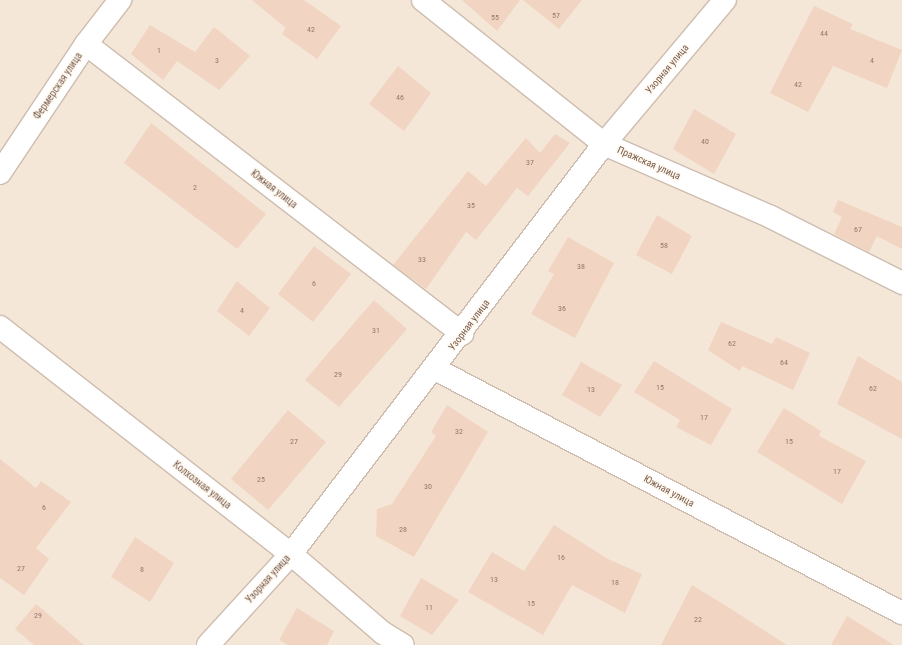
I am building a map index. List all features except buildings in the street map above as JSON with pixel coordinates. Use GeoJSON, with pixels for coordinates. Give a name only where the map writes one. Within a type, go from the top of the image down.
{"type":"FeatureCollection","features":[{"type":"Feature","properties":{"kind":"street","name":"Фермерская улица"},"geometry":{"type":"LineString","coordinates":[[0,173],[86,44],[120,0]]}},
{"type":"Feature","properties":{"kind":"street","name":"Пражская улица"},"geometry":{"type":"LineString","coordinates":[[423,0],[604,144],[772,217],[902,283]]}},
{"type":"Feature","properties":{"kind":"street","name":"Узорная улица"},"geometry":{"type":"LineString","coordinates":[[208,645],[291,554],[462,334],[604,144],[725,0]]}},
{"type":"Feature","properties":{"kind":"street","name":"Южная улица"},"geometry":{"type":"LineString","coordinates":[[86,44],[462,334]]}},
{"type":"Feature","properties":{"kind":"street","name":"Колхозная улица"},"geometry":{"type":"LineString","coordinates":[[0,327],[291,554],[383,633],[402,645]]}},
{"type":"Feature","properties":{"kind":"street","name":"Южная улица"},"geometry":{"type":"LineString","coordinates":[[435,369],[902,613]]}},
{"type":"Feature","properties":{"kind":"shaded area"},"geometry":{"type":"Polygon","coordinates":[[[0,0],[902,0],[902,645],[0,645],[0,0]]]}}]}
